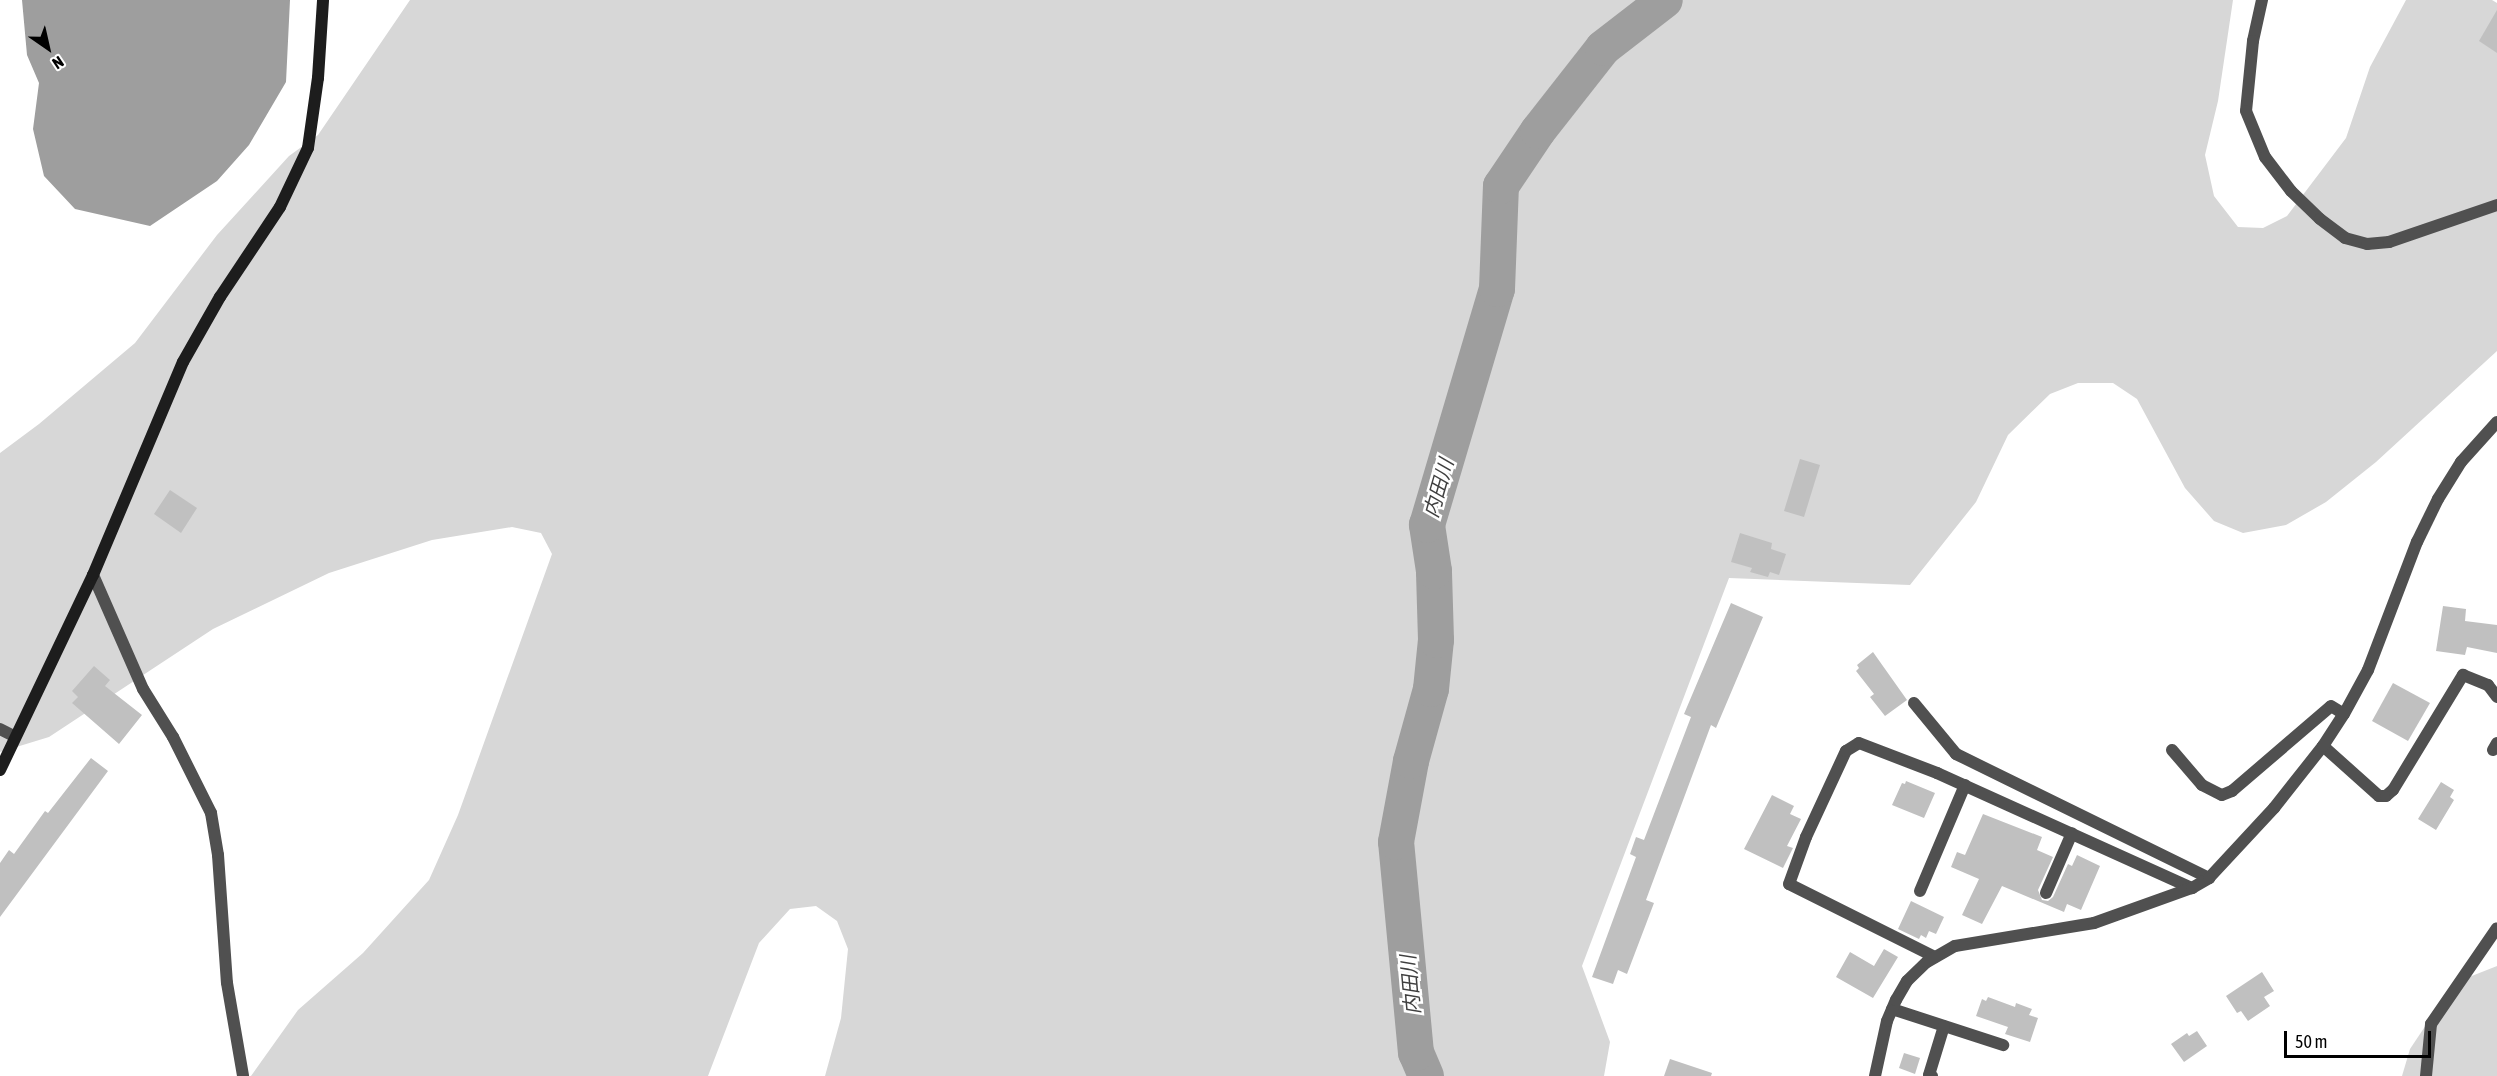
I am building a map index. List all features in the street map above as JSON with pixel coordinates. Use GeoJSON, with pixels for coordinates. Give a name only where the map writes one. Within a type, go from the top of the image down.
{"type":"FeatureCollection","features":[{"type":"Feature","properties":{"kind":"street"},"geometry":{"type":"LineString","coordinates":[[0,770],[14,736],[93,575],[183,362],[220,297],[280,207],[308,148],[318,78],[323,0]]}},
{"type":"Feature","properties":{"kind":"street"},"geometry":{"type":"LineString","coordinates":[[2262,0],[2253,41],[2246,111],[2265,157],[2291,191],[2320,219],[2345,238],[2367,244],[2389,242],[2497,205]]}},
{"type":"Feature","properties":{"kind":"street"},"geometry":{"type":"LineString","coordinates":[[1875,1076],[1892,1009],[1907,981],[1935,957],[1955,946],[2094,923],[2192,888],[2209,878],[2274,808],[2323,746],[2344,714],[2368,670],[2417,542],[2438,500],[2461,462],[2497,422]]}},
{"type":"Feature","properties":{"kind":"street"},"geometry":{"type":"LineString","coordinates":[[93,575],[143,689],[172,737],[211,813],[218,855],[226,983],[243,1076]]}},
{"type":"Feature","properties":{"kind":"street"},"geometry":{"type":"LineString","coordinates":[[2323,746],[2379,796],[2386,796],[2393,790],[2463,675],[2488,686],[2497,697]]}},
{"type":"Feature","properties":{"kind":"street"},"geometry":{"type":"LineString","coordinates":[[1914,703],[1956,754],[2209,878]]}},
{"type":"Feature","properties":{"kind":"street"},"geometry":{"type":"LineString","coordinates":[[2172,750],[2202,785],[2222,795],[2232,791],[2331,706],[2344,714]]}},
{"type":"Feature","properties":{"kind":"street"},"geometry":{"type":"LineString","coordinates":[[0,729],[14,736]]}},
{"type":"Feature","properties":{"kind":"street"},"geometry":{"type":"LineString","coordinates":[[1935,957],[1789,884],[1806,837],[1846,751],[1859,743],[1965,785],[2192,888]]}},
{"type":"Feature","properties":{"kind":"street"},"geometry":{"type":"LineString","coordinates":[[1920,891],[1965,785]]}},
{"type":"Feature","properties":{"kind":"street"},"geometry":{"type":"LineString","coordinates":[[2046,892],[2072,833]]}},
{"type":"Feature","properties":{"kind":"street"},"geometry":{"type":"LineString","coordinates":[[2426,1076],[2432,1024],[2497,928]]}},
{"type":"Feature","properties":{"kind":"street"},"geometry":{"type":"LineString","coordinates":[[1892,1009],[2003,1045]]}},
{"type":"Feature","properties":{"kind":"street"},"geometry":{"type":"LineString","coordinates":[[1932,1076],[1929,1075],[1944,1026]]}},
{"type":"Feature","properties":{"kind":"shaded area"},"geometry":{"type":"Polygon","coordinates":[[[22,0],[290,0],[286,82],[249,145],[217,181],[150,226],[75,209],[44,176],[33,129],[39,83],[27,55],[22,0]]]}},
{"type":"Feature","properties":{"kind":"shaded area"},"geometry":{"type":"Polygon","coordinates":[[[410,0],[2233,0],[2218,101],[2205,155],[2214,196],[2238,227],[2263,228],[2287,216],[2346,138],[2370,67],[2406,0],[2492,0],[2497,3],[2497,351],[2376,462],[2326,502],[2286,525],[2243,533],[2214,521],[2185,488],[2137,399],[2113,383],[2078,383],[2050,394],[2008,435],[1976,502],[1910,585],[1729,578],[1582,966],[1610,1042],[1604,1076],[825,1076],[841,1018],[848,949],[837,921],[816,906],[790,909],[759,943],[708,1076],[251,1076],[298,1010],[363,953],[429,880],[458,815],[552,554],[541,533],[512,527],[432,540],[329,573],[213,629],[49,737],[0,752],[0,453],[39,424],[135,343],[217,235],[289,156],[318,135],[410,0]]]}},
{"type":"Feature","properties":{"kind":"shaded area"},"geometry":{"type":"Polygon","coordinates":[[[2497,966],[2497,1076],[2402,1076],[2410,1049],[2454,983],[2497,966]]]}},
{"type":"Feature","properties":{"kind":"building"},"geometry":{"type":"Polygon","coordinates":[[[2497,10],[2497,53],[2479,41],[2497,10]]]}},
{"type":"Feature","properties":{"kind":"building"},"geometry":{"type":"Polygon","coordinates":[[[1800,459],[1820,465],[1804,517],[1784,511],[1800,459]]]}},
{"type":"Feature","properties":{"kind":"building"},"geometry":{"type":"Polygon","coordinates":[[[170,490],[197,508],[181,533],[154,514],[170,490]]]}},
{"type":"Feature","properties":{"kind":"building"},"geometry":{"type":"Polygon","coordinates":[[[1740,533],[1772,543],[1771,549],[1786,554],[1779,575],[1770,572],[1768,577],[1750,572],[1752,568],[1731,562],[1740,533]]]}},
{"type":"Feature","properties":{"kind":"building"},"geometry":{"type":"Polygon","coordinates":[[[1731,603],[1763,617],[1716,728],[1711,725],[1646,900],[1654,903],[1627,974],[1618,970],[1613,984],[1592,977],[1636,857],[1630,854],[1636,837],[1644,840],[1691,717],[1684,714],[1731,603]]]}},
{"type":"Feature","properties":{"kind":"building"},"geometry":{"type":"Polygon","coordinates":[[[2443,606],[2466,609],[2465,621],[2497,625],[2497,653],[2467,647],[2465,655],[2436,651],[2443,606]]]}},
{"type":"Feature","properties":{"kind":"building"},"geometry":{"type":"Polygon","coordinates":[[[1873,652],[1907,700],[1885,716],[1870,697],[1874,694],[1856,671],[1859,668],[1857,665],[1873,652]]]}},
{"type":"Feature","properties":{"kind":"building"},"geometry":{"type":"Polygon","coordinates":[[[94,666],[110,680],[105,686],[142,715],[119,744],[72,703],[78,697],[72,691],[94,666]]]}},
{"type":"Feature","properties":{"kind":"building"},"geometry":{"type":"Polygon","coordinates":[[[2393,683],[2430,703],[2408,741],[2372,721],[2393,683]]]}},
{"type":"Feature","properties":{"kind":"building"},"geometry":{"type":"Polygon","coordinates":[[[91,758],[108,771],[0,917],[0,863],[9,850],[14,854],[45,811],[48,813],[91,758]]]}},
{"type":"Feature","properties":{"kind":"building"},"geometry":{"type":"Polygon","coordinates":[[[1906,781],[1935,793],[1924,818],[1892,805],[1902,783],[1905,784],[1906,781]]]}},
{"type":"Feature","properties":{"kind":"building"},"geometry":{"type":"Polygon","coordinates":[[[2441,782],[2454,790],[2450,797],[2454,800],[2436,830],[2418,819],[2441,782]]]}},
{"type":"Feature","properties":{"kind":"building"},"geometry":{"type":"Polygon","coordinates":[[[1772,795],[1794,806],[1790,814],[1801,819],[1787,846],[1793,848],[1783,868],[1744,849],[1772,795]]]}},
{"type":"Feature","properties":{"kind":"building"},"geometry":{"type":"Polygon","coordinates":[[[1983,814],[2042,837],[2037,850],[2053,857],[2038,890],[2042,900],[2048,901],[2053,897],[2068,864],[2072,866],[2077,855],[2100,866],[2081,910],[2067,904],[2064,912],[2002,886],[1982,924],[1962,915],[1979,879],[1951,867],[1957,852],[1965,855],[1983,814]]]}},
{"type":"Feature","properties":{"kind":"building"},"geometry":{"type":"Polygon","coordinates":[[[1911,901],[1944,917],[1936,934],[1929,931],[1926,938],[1921,935],[1919,939],[1898,929],[1911,901]]]}},
{"type":"Feature","properties":{"kind":"building"},"geometry":{"type":"Polygon","coordinates":[[[1884,949],[1898,957],[1873,998],[1836,977],[1850,952],[1874,966],[1884,949]]]}},
{"type":"Feature","properties":{"kind":"building"},"geometry":{"type":"Polygon","coordinates":[[[2262,972],[2274,991],[2264,997],[2270,1006],[2248,1021],[2241,1011],[2237,1013],[2226,996],[2262,972]]]}},
{"type":"Feature","properties":{"kind":"building"},"geometry":{"type":"Polygon","coordinates":[[[1988,997],[2015,1007],[2016,1003],[2032,1009],[2029,1015],[2038,1018],[2030,1042],[2005,1034],[2008,1027],[1976,1016],[1982,999],[1986,1001],[1988,997]]]}},
{"type":"Feature","properties":{"kind":"building"},"geometry":{"type":"Polygon","coordinates":[[[2197,1031],[2207,1046],[2184,1062],[2171,1044],[2187,1033],[2189,1036],[2197,1031]]]}},
{"type":"Feature","properties":{"kind":"building"},"geometry":{"type":"Polygon","coordinates":[[[1904,1053],[1920,1058],[1915,1074],[1899,1068],[1904,1053]]]}},
{"type":"Feature","properties":{"kind":"building"},"geometry":{"type":"Polygon","coordinates":[[[1670,1059],[1712,1073],[1711,1076],[1664,1076],[1670,1059]]]}},
{"type":"Feature","properties":{"kind":"waterway","name":"内田川"},"geometry":{"type":"LineString","coordinates":[[1426,1076],[1416,1053],[1396,842],[1411,761],[1431,689],[1436,640],[1434,571],[1427,525],[1497,289],[1501,186],[1538,131],[1603,48],[1665,0]]}}]}
